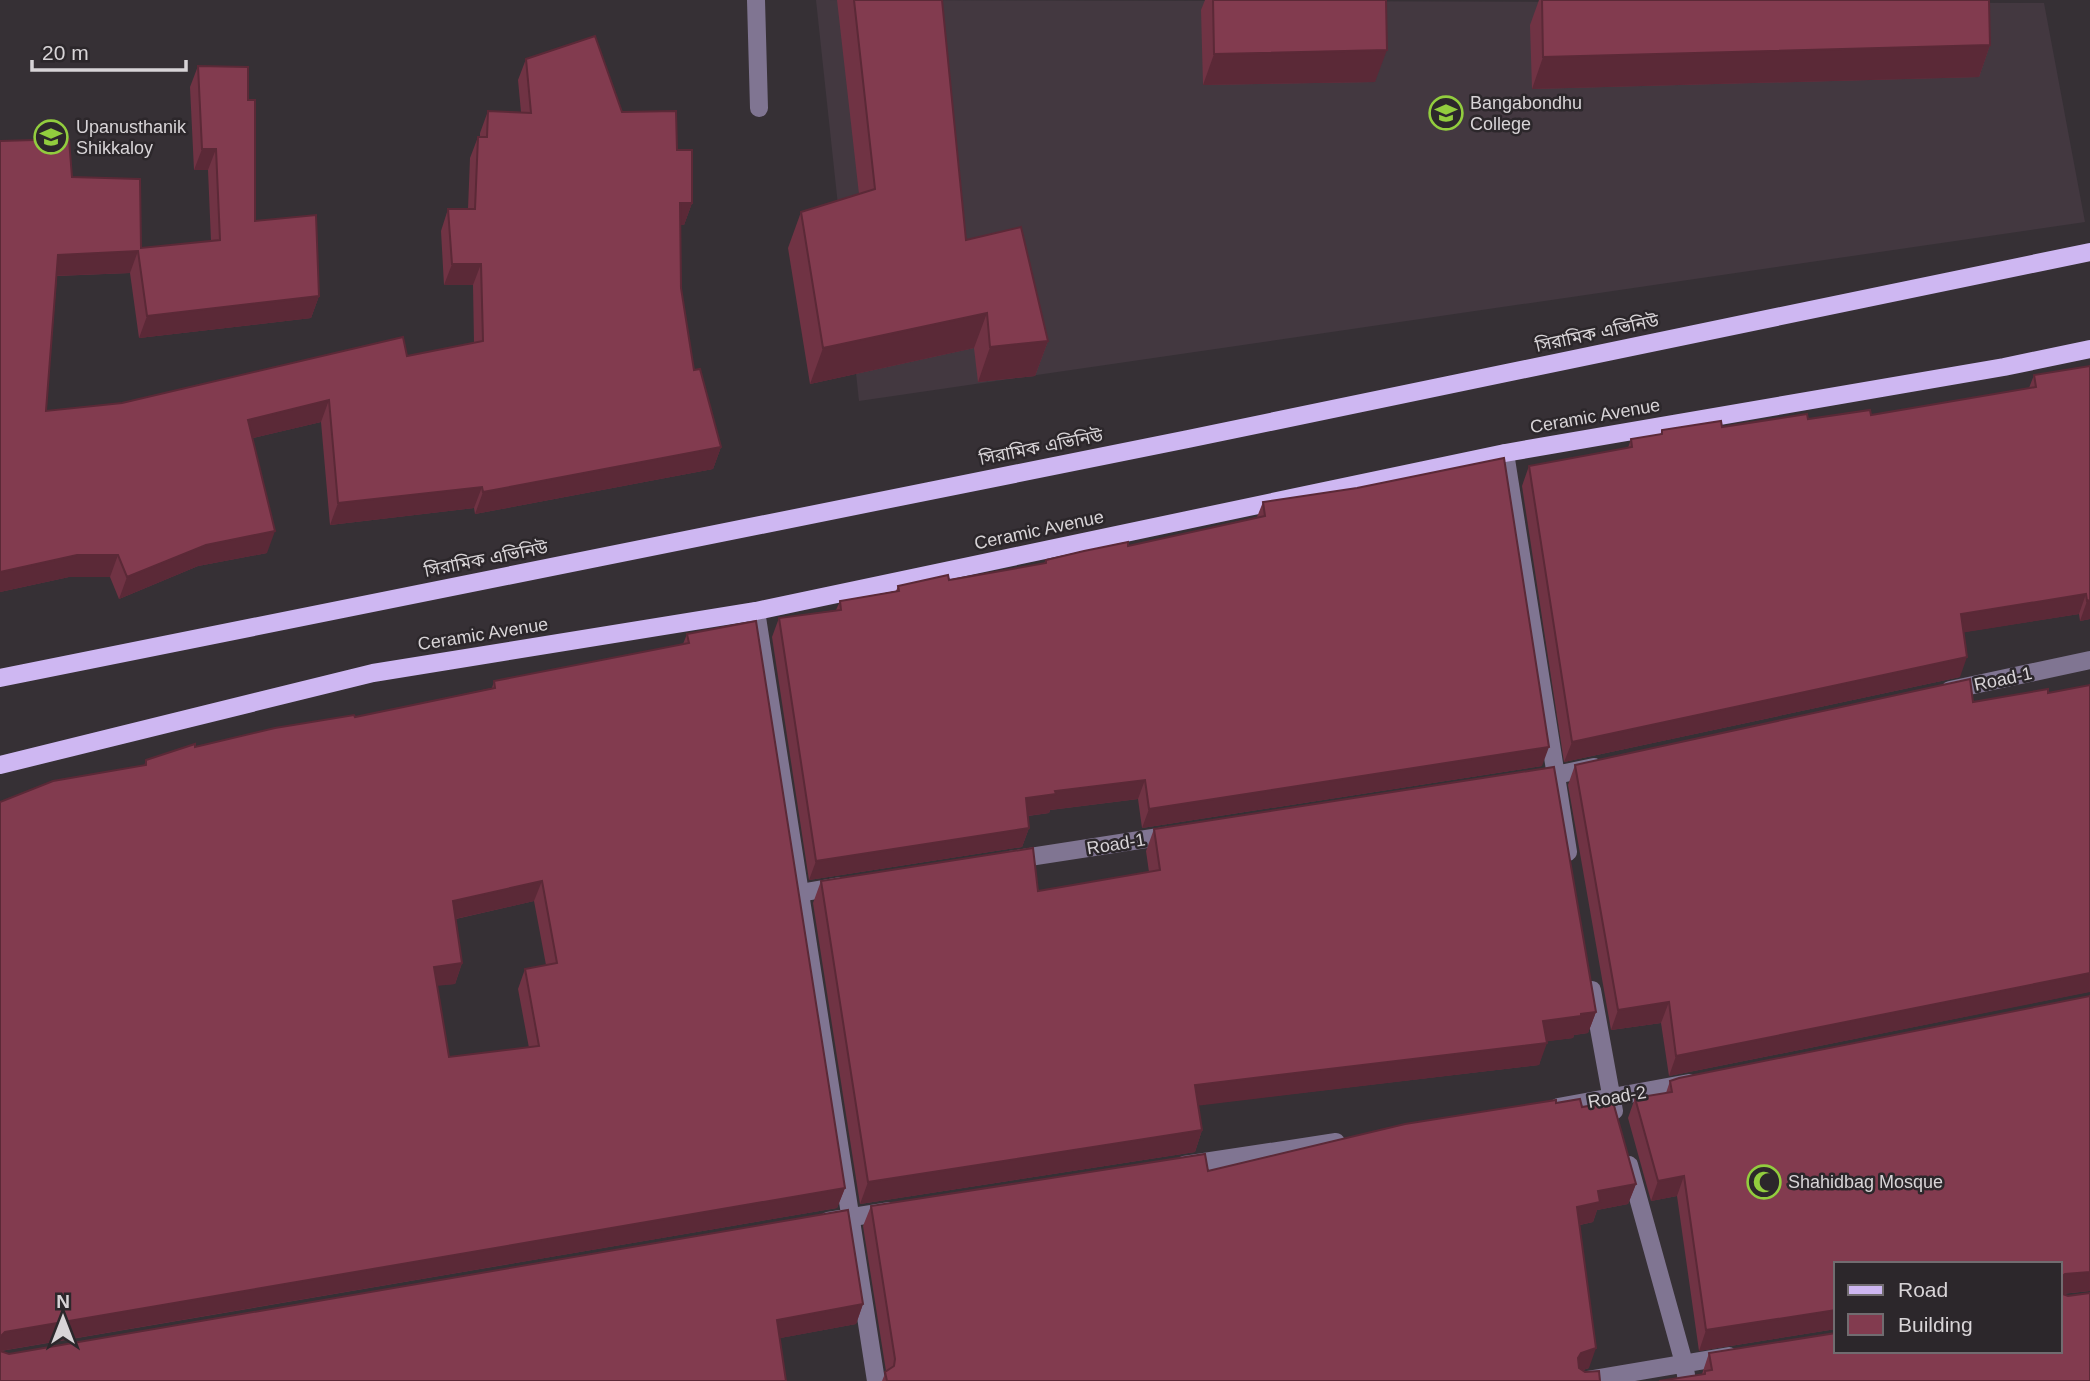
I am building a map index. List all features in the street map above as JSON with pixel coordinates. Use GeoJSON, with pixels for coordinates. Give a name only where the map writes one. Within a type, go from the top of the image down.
{"type":"FeatureCollection","features":[{"type":"Feature","properties":{"kind":"main road","name":"সিরামিক এভিনিউ"},"geometry":{"type":"LineString","coordinates":[[0,678],[1174,442],[2090,252]]}},
{"type":"Feature","properties":{"kind":"main road","name":"Ceramic Avenue"},"geometry":{"type":"LineString","coordinates":[[0,765],[373,673],[756,611],[1505,453],[1990,369],[2090,349]]}},
{"type":"Feature","properties":{"kind":"street"},"geometry":{"type":"LineString","coordinates":[[756,0],[759,108]]}},
{"type":"Feature","properties":{"kind":"street"},"geometry":{"type":"LineString","coordinates":[[1505,453],[1571,870]]}},
{"type":"Feature","properties":{"kind":"street"},"geometry":{"type":"LineString","coordinates":[[756,611],[876,1381]]}},
{"type":"Feature","properties":{"kind":"street","name":"Road-1"},"geometry":{"type":"LineString","coordinates":[[1929,695],[2090,660]]}},
{"type":"Feature","properties":{"kind":"street"},"geometry":{"type":"LineString","coordinates":[[1514,783],[1606,764]]}},
{"type":"Feature","properties":{"kind":"street","name":"Road-1"},"geometry":{"type":"LineString","coordinates":[[992,863],[1185,833]]}},
{"type":"Feature","properties":{"kind":"street"},"geometry":{"type":"LineString","coordinates":[[800,893],[855,884]]}},
{"type":"Feature","properties":{"kind":"street"},"geometry":{"type":"LineString","coordinates":[[1590,978],[1618,1125]]}},
{"type":"Feature","properties":{"kind":"street","name":"Road-2"},"geometry":{"type":"LineString","coordinates":[[1542,1110],[1707,1080]]}},
{"type":"Feature","properties":{"kind":"street"},"geometry":{"type":"LineString","coordinates":[[1168,1168],[1348,1140]]}},
{"type":"Feature","properties":{"kind":"street"},"geometry":{"type":"LineString","coordinates":[[1625,1152],[1686,1372]]}},
{"type":"Feature","properties":{"kind":"street"},"geometry":{"type":"LineString","coordinates":[[809,1224],[905,1209]]}},
{"type":"Feature","properties":{"kind":"street"},"geometry":{"type":"LineString","coordinates":[[1581,1381],[1686,1372],[1740,1355]]}},
{"type":"Feature","properties":{"kind":"shaded area","name":"Bangabondhu College"},"geometry":{"type":"Polygon","coordinates":[[[816,0],[2044,3],[2085,222],[859,401],[816,0]]]}},
{"type":"Feature","properties":{"kind":"building"},"geometry":{"type":"Polygon","coordinates":[[[854,0],[942,0],[966,240],[1021,227],[1048,341],[990,347],[987,313],[823,348],[801,212],[875,189],[854,0]]]}},
{"type":"Feature","properties":{"kind":"building"},"geometry":{"type":"Polygon","coordinates":[[[1213,0],[1386,0],[1387,50],[1214,54],[1213,0]]]}},
{"type":"Feature","properties":{"kind":"building"},"geometry":{"type":"Polygon","coordinates":[[[1542,0],[1989,0],[1990,45],[1543,57],[1542,0]]]}},
{"type":"Feature","properties":{"kind":"building"},"geometry":{"type":"Polygon","coordinates":[[[595,36],[622,112],[676,111],[677,150],[692,150],[692,203],[680,203],[681,288],[694,370],[700,369],[721,447],[483,492],[482,487],[338,503],[329,400],[248,420],[275,531],[206,545],[127,577],[118,555],[77,555],[0,572],[0,141],[69,139],[72,177],[140,179],[141,248],[220,240],[216,149],[202,149],[198,66],[248,67],[248,100],[255,100],[255,221],[316,215],[319,296],[147,316],[138,251],[58,255],[46,411],[122,403],[403,337],[407,356],[483,341],[481,264],[452,264],[448,209],[475,209],[478,137],[487,137],[488,111],[531,113],[526,59],[595,36]]]}},
{"type":"Feature","properties":{"kind":"building"},"geometry":{"type":"Polygon","coordinates":[[[2090,366],[2090,600],[2087,601],[2086,594],[1961,614],[1967,657],[1572,742],[1529,466],[1632,447],[1631,439],[1662,434],[1662,430],[1721,421],[1722,427],[1807,414],[1808,419],[1870,410],[1871,415],[2036,387],[2034,375],[2090,366]]]}},
{"type":"Feature","properties":{"kind":"building"},"geometry":{"type":"Polygon","coordinates":[[[1504,458],[1549,747],[1149,809],[1145,780],[1055,791],[1056,794],[1026,798],[1029,828],[816,861],[779,618],[841,610],[840,601],[899,591],[898,586],[948,575],[949,580],[1046,563],[1046,560],[1084,551],[1128,542],[1128,546],[1265,516],[1263,502],[1357,488],[1504,458]]]}},
{"type":"Feature","properties":{"kind":"building"},"geometry":{"type":"Polygon","coordinates":[[[756,621],[845,1188],[5,1332],[0,1337],[0,802],[53,781],[146,765],[146,760],[195,744],[195,747],[275,728],[354,715],[355,717],[495,688],[494,681],[689,643],[687,634],[756,621]],[[542,881],[453,901],[462,963],[434,967],[449,1057],[539,1046],[525,969],[557,963],[542,881]]]}},
{"type":"Feature","properties":{"kind":"building"},"geometry":{"type":"Polygon","coordinates":[[[1970,679],[1973,702],[2090,685],[2090,973],[1676,1056],[1669,1002],[1618,1010],[1575,765],[1970,679]]]}},
{"type":"Feature","properties":{"kind":"building"},"geometry":{"type":"Polygon","coordinates":[[[1554,767],[1596,1012],[1543,1021],[1547,1043],[1195,1085],[1202,1130],[868,1182],[821,881],[1033,848],[1038,891],[1160,870],[1154,829],[1554,767]]]}},
{"type":"Feature","properties":{"kind":"building"},"geometry":{"type":"Polygon","coordinates":[[[2090,996],[2090,1272],[2062,1276],[2062,1262],[1834,1262],[1834,1310],[1706,1330],[1684,1176],[1658,1181],[1635,1098],[1672,1092],[1670,1081],[2090,996]]]}},
{"type":"Feature","properties":{"kind":"building"},"geometry":{"type":"Polygon","coordinates":[[[1580,1099],[1582,1107],[1613,1102],[1636,1184],[1598,1191],[1600,1202],[1577,1207],[1596,1348],[1581,1353],[1578,1358],[1579,1368],[1585,1372],[1599,1371],[1600,1381],[887,1381],[885,1372],[894,1366],[895,1359],[871,1206],[1205,1154],[1208,1171],[1405,1124],[1556,1100],[1556,1103],[1580,1099]]]}},
{"type":"Feature","properties":{"kind":"building"},"geometry":{"type":"Polygon","coordinates":[[[848,1210],[863,1304],[777,1320],[786,1381],[0,1381],[0,1351],[9,1354],[848,1210]]]}},
{"type":"Feature","properties":{"kind":"building"},"geometry":{"type":"Polygon","coordinates":[[[2090,1293],[2090,1381],[1659,1381],[1705,1374],[1705,1371],[1712,1370],[1709,1353],[1834,1333],[1834,1353],[2062,1353],[2062,1294],[2068,1296],[2090,1293]]]}},
{"type":"Feature","properties":{"kind":"place","name":"Bangabondhu College"},"geometry":{"type":"Point","coordinates":[1446,113]}},
{"type":"Feature","properties":{"kind":"place","name":"Upanusthanik Shikkaloy"},"geometry":{"type":"Point","coordinates":[51,137]}},
{"type":"Feature","properties":{"kind":"place","name":"Shahidbag Mosque"},"geometry":{"type":"Point","coordinates":[1764,1182]}}]}
